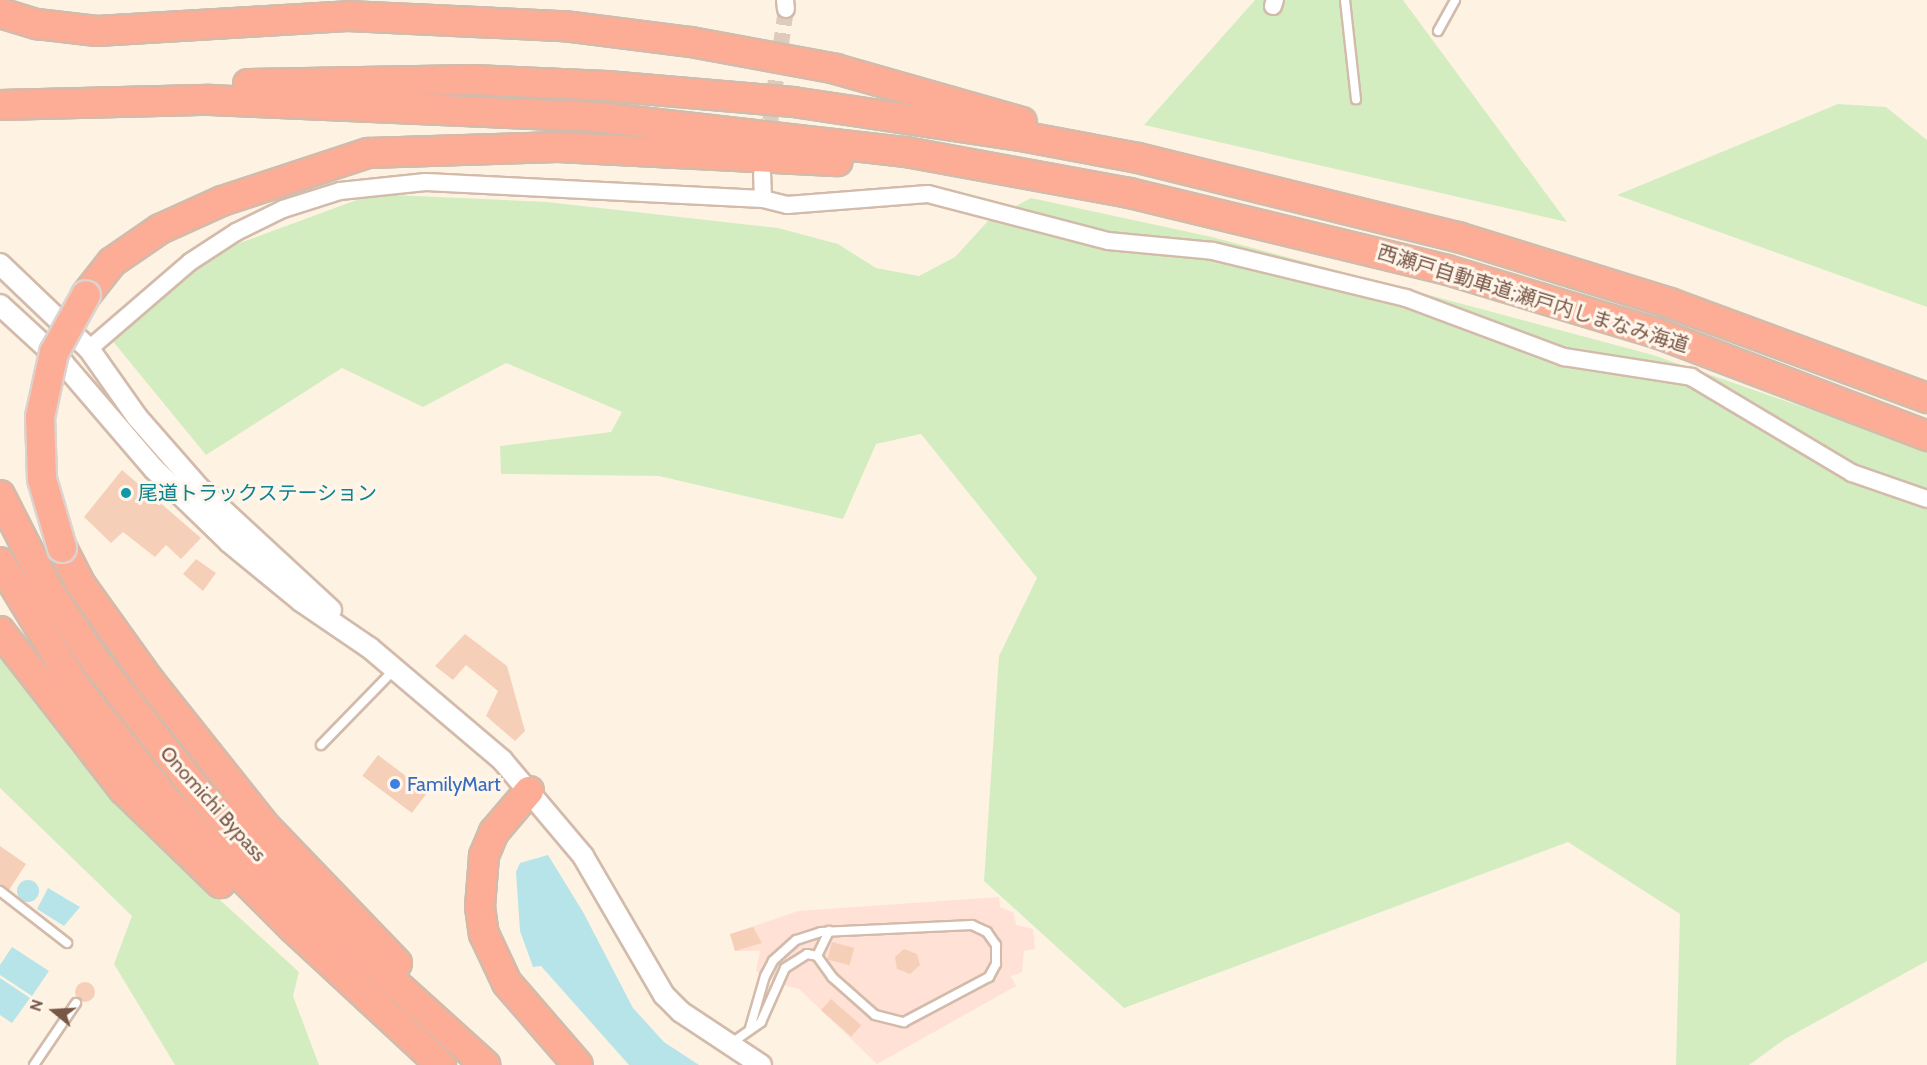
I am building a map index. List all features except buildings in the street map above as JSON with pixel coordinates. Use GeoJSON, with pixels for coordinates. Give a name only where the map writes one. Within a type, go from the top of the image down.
{"type":"FeatureCollection","features":[{"type":"Feature","properties":{"kind":"highway"},"geometry":{"type":"LineString","coordinates":[[0,13],[37,24],[98,31],[228,20],[446,18],[679,40],[836,69],[926,92],[1138,158]]}},
{"type":"Feature","properties":{"kind":"highway"},"geometry":{"type":"LineString","coordinates":[[0,95],[361,81],[607,86],[913,117],[1138,158]]}},
{"type":"Feature","properties":{"kind":"highway"},"geometry":{"type":"LineString","coordinates":[[0,105],[210,100],[597,117],[906,152],[1129,193]]}},
{"type":"Feature","properties":{"kind":"highway"},"geometry":{"type":"LineString","coordinates":[[508,1065],[402,968],[267,826],[149,680],[81,585],[62,548],[42,479],[40,417],[54,353],[86,295],[112,262],[160,229],[222,201],[368,153],[558,147],[846,161],[1129,193]]}},
{"type":"Feature","properties":{"kind":"highway","name":"西瀬戸自動車道;瀬戸内しまなみ海道"},"geometry":{"type":"LineString","coordinates":[[1138,158],[1458,237],[1670,303],[1927,399]]}},
{"type":"Feature","properties":{"kind":"highway","name":"西瀬戸自動車道;瀬戸内しまなみ海道"},"geometry":{"type":"LineString","coordinates":[[1129,193],[1447,270],[1592,314],[1681,342],[1927,436]]}},
{"type":"Feature","properties":{"kind":"highway","name":"Onomichi Bypass"},"geometry":{"type":"LineString","coordinates":[[0,495],[50,593],[96,662],[200,794],[317,913],[485,1065]]}},
{"type":"Feature","properties":{"kind":"highway","name":"Onomichi Bypass"},"geometry":{"type":"LineString","coordinates":[[0,562],[75,686],[171,806],[293,928],[440,1065]]}},
{"type":"Feature","properties":{"kind":"highway"},"geometry":{"type":"LineString","coordinates":[[0,631],[49,699],[132,798],[207,873],[440,1065]]}},
{"type":"Feature","properties":{"kind":"highway"},"geometry":{"type":"LineString","coordinates":[[530,791],[499,825],[484,856],[480,908],[484,934],[507,983],[578,1065]]}},
{"type":"Feature","properties":{"kind":"street"},"geometry":{"type":"LineString","coordinates":[[762,174],[763,199]]}},
{"type":"Feature","properties":{"kind":"street"},"geometry":{"type":"LineString","coordinates":[[89,349],[190,262],[227,238],[282,208],[340,190],[426,182],[763,199],[787,205],[928,194],[1108,241],[1213,251],[1406,298],[1564,357],[1691,377],[1852,473],[1927,499]]}},
{"type":"Feature","properties":{"kind":"street"},"geometry":{"type":"LineString","coordinates":[[0,264],[89,349],[137,417],[201,490],[370,648],[477,736],[530,791],[582,855],[664,995],[760,1065]]}},
{"type":"Feature","properties":{"kind":"street"},"geometry":{"type":"LineString","coordinates":[[0,305],[63,363],[141,455],[229,542],[301,601],[370,648]]}},
{"type":"Feature","properties":{"kind":"lane"},"geometry":{"type":"LineString","coordinates":[[1345,0],[1356,99]]}},
{"type":"Feature","properties":{"kind":"lane"},"geometry":{"type":"LineString","coordinates":[[1438,31],[1455,0]]}},
{"type":"Feature","properties":{"kind":"lane"},"geometry":{"type":"LineString","coordinates":[[321,745],[396,669]]}},
{"type":"Feature","properties":{"kind":"lane"},"geometry":{"type":"LineString","coordinates":[[0,891],[67,943]]}},
{"type":"Feature","properties":{"kind":"lane"},"geometry":{"type":"LineString","coordinates":[[729,1044],[761,1022],[785,968],[807,954],[817,956],[832,977],[875,1015],[904,1022],[989,977],[996,964],[996,945],[987,932],[972,925],[828,932],[796,940],[773,961],[750,1028]]}},
{"type":"Feature","properties":{"kind":"lane"},"geometry":{"type":"LineString","coordinates":[[817,956],[828,932]]}},
{"type":"Feature","properties":{"kind":"lane"},"geometry":{"type":"LineString","coordinates":[[34,1065],[76,1003]]}},
{"type":"Feature","properties":{"kind":"shaded area"},"geometry":{"type":"Polygon","coordinates":[[[999,897],[1000,907],[1014,913],[1016,925],[1033,929],[1035,949],[1024,951],[1022,972],[1011,976],[1016,986],[877,1064],[799,989],[778,984],[756,971],[760,951],[735,951],[730,934],[798,911],[999,897]]]}},
{"type":"Feature","properties":{"kind":"green space"},"geometry":{"type":"Polygon","coordinates":[[[1255,0],[1403,0],[1567,222],[1144,125],[1255,0]]]}},
{"type":"Feature","properties":{"kind":"green space"},"geometry":{"type":"Polygon","coordinates":[[[1838,104],[1886,107],[1927,140],[1927,307],[1617,195],[1838,104]]]}},
{"type":"Feature","properties":{"kind":"green space"},"geometry":{"type":"Polygon","coordinates":[[[373,194],[547,202],[778,228],[838,244],[876,268],[919,276],[955,257],[988,221],[1031,198],[1212,237],[1653,355],[1927,450],[1927,961],[1785,1039],[1749,1065],[1676,1065],[1680,914],[1568,842],[1124,1008],[984,881],[999,656],[1037,578],[921,434],[876,444],[843,519],[659,476],[501,474],[500,446],[611,432],[622,412],[506,363],[423,407],[342,368],[206,455],[111,339],[218,251],[373,194]]]}},
{"type":"Feature","properties":{"kind":"green space"},"geometry":{"type":"Polygon","coordinates":[[[0,657],[75,755],[143,830],[299,972],[293,996],[319,1065],[175,1065],[114,964],[132,916],[0,788],[0,657]]]}},
{"type":"Feature","properties":{"kind":"water"},"geometry":{"type":"Polygon","coordinates":[[[548,855],[583,912],[633,1008],[664,1042],[699,1065],[629,1065],[541,966],[533,967],[520,931],[516,872],[520,863],[548,855]]]}},
{"type":"Feature","properties":{"kind":"water"},"geometry":{"type":"Polygon","coordinates":[[[28,880],[36,883],[39,891],[36,899],[28,902],[20,899],[17,891],[20,883],[28,880]]]}},
{"type":"Feature","properties":{"kind":"water"},"geometry":{"type":"Polygon","coordinates":[[[48,888],[80,907],[64,926],[37,909],[48,888]]]}},
{"type":"Feature","properties":{"kind":"water"},"geometry":{"type":"Polygon","coordinates":[[[12,947],[49,971],[32,996],[0,975],[0,965],[12,947]]]}},
{"type":"Feature","properties":{"kind":"water"},"geometry":{"type":"Polygon","coordinates":[[[0,978],[30,998],[12,1023],[0,1015],[0,978]]]}},
{"type":"Feature","properties":{"kind":"tunnel"},"geometry":{"type":"LineString","coordinates":[[767,144],[786,9]]}},
{"type":"Feature","properties":{"kind":"place","name":"尾道トラックステーション"},"geometry":{"type":"Point","coordinates":[126,493]}},
{"type":"Feature","properties":{"kind":"place","name":"FamilyMart"},"geometry":{"type":"Point","coordinates":[395,784]}}]}
